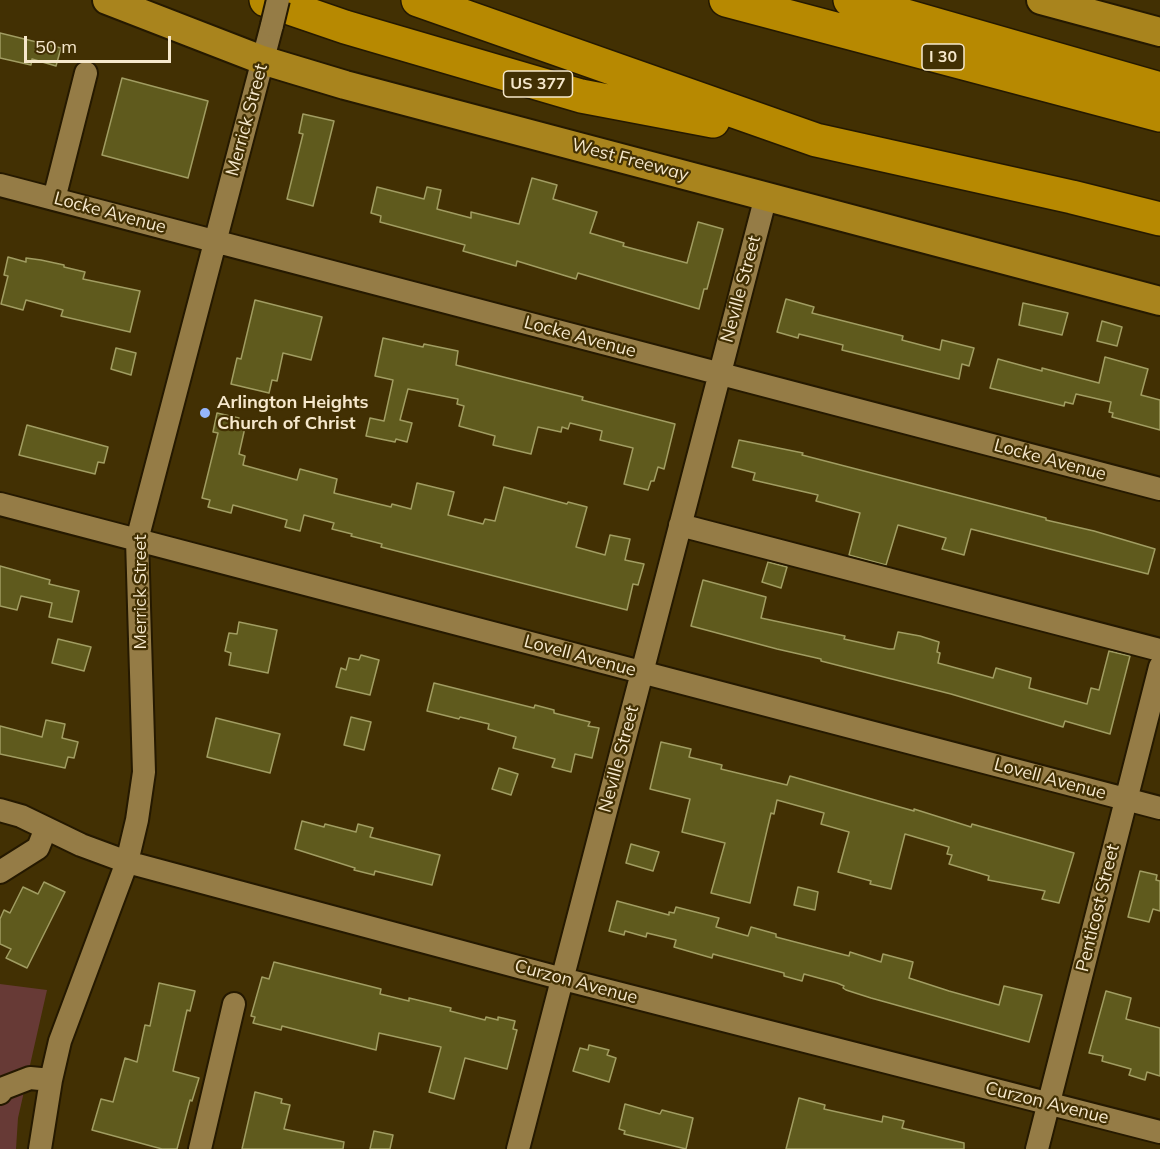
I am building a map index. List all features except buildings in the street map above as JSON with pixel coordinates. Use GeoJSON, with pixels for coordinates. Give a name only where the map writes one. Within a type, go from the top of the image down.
{"type":"FeatureCollection","features":[{"type":"Feature","properties":{"kind":"highway"},"geometry":{"type":"LineString","coordinates":[[418,0],[816,140],[1160,219]]}},
{"type":"Feature","properties":{"kind":"highway","name":"I 30"},"geometry":{"type":"LineString","coordinates":[[726,0],[1160,115]]}},
{"type":"Feature","properties":{"kind":"highway"},"geometry":{"type":"LineString","coordinates":[[850,0],[1160,89]]}},
{"type":"Feature","properties":{"kind":"highway","name":"US 377"},"geometry":{"type":"LineString","coordinates":[[269,13],[345,27],[581,96],[816,140]]}},
{"type":"Feature","properties":{"kind":"highway"},"geometry":{"type":"LineString","coordinates":[[1072,197],[1133,235],[1160,243]]}},
{"type":"Feature","properties":{"kind":"main road","name":"West Freeway"},"geometry":{"type":"LineString","coordinates":[[107,0],[262,60],[345,86],[1160,301]]}},
{"type":"Feature","properties":{"kind":"main road"},"geometry":{"type":"LineString","coordinates":[[1041,0],[1160,32]]}},
{"type":"Feature","properties":{"kind":"street","name":"Merrick Street"},"geometry":{"type":"LineString","coordinates":[[40,1149],[51,1080],[70,1012],[127,862],[137,820],[144,772],[137,540],[262,60],[269,13],[278,0]]}},
{"type":"Feature","properties":{"kind":"street"},"geometry":{"type":"LineString","coordinates":[[54,199],[86,73]]}},
{"type":"Feature","properties":{"kind":"street","name":"Locke Avenue"},"geometry":{"type":"LineString","coordinates":[[0,185],[1160,489]]}},
{"type":"Feature","properties":{"kind":"street","name":"Neville Street"},"geometry":{"type":"LineString","coordinates":[[518,1149],[766,196]]}},
{"type":"Feature","properties":{"kind":"street","name":"Lovell Avenue"},"geometry":{"type":"LineString","coordinates":[[0,504],[1160,808]]}},
{"type":"Feature","properties":{"kind":"street"},"geometry":{"type":"LineString","coordinates":[[680,525],[1160,650]]}},
{"type":"Feature","properties":{"kind":"street","name":"Penticost Street"},"geometry":{"type":"LineString","coordinates":[[1037,1149],[1160,667]]}},
{"type":"Feature","properties":{"kind":"street","name":"Curzon Avenue"},"geometry":{"type":"LineString","coordinates":[[0,810],[21,816],[81,845],[127,862],[563,979],[1160,1132]]}},
{"type":"Feature","properties":{"kind":"street"},"geometry":{"type":"LineString","coordinates":[[0,872],[38,848],[46,828]]}},
{"type":"Feature","properties":{"kind":"street"},"geometry":{"type":"LineString","coordinates":[[200,1149],[234,1004]]}},
{"type":"Feature","properties":{"kind":"street"},"geometry":{"type":"LineString","coordinates":[[0,1093],[4,1088],[30,1078],[51,1080]]}},
{"type":"Feature","properties":{"kind":"shaded area"},"geometry":{"type":"Polygon","coordinates":[[[0,984],[47,990],[18,1118],[16,1149],[0,1149],[0,984]]]}},
{"type":"Feature","properties":{"kind":"place","name":"Arlington Heights Church of Christ"},"geometry":{"type":"Point","coordinates":[205,413]}}]}
